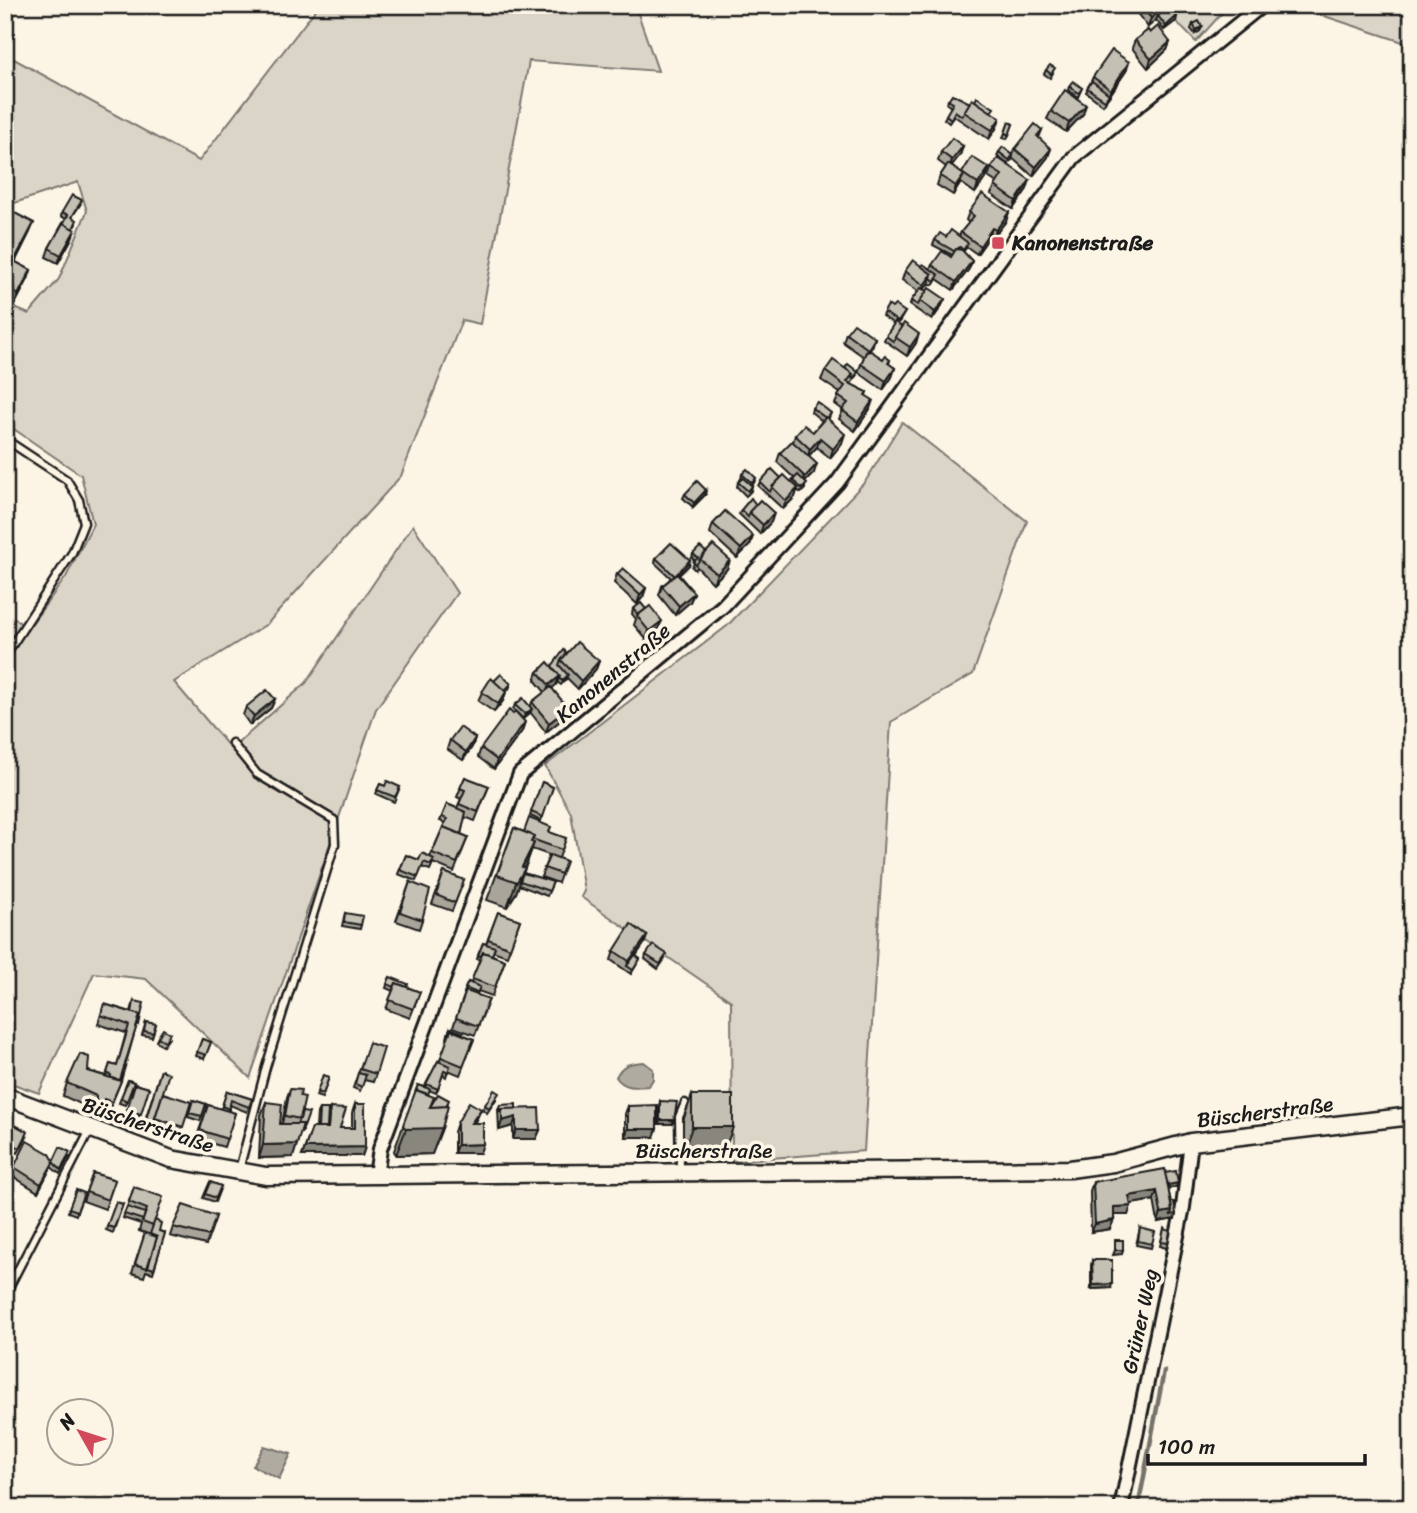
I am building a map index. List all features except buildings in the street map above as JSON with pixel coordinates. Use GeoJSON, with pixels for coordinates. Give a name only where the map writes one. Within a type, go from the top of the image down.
{"type":"FeatureCollection","features":[{"type":"Feature","properties":{"kind":"street","name":"Kanonenstraße"},"geometry":{"type":"LineString","coordinates":[[376,1175],[380,1149],[520,774],[723,606],[837,483],[1074,157],[1262,5]]}},
{"type":"Feature","properties":{"kind":"street","name":"Büscherstraße"},"geometry":{"type":"LineString","coordinates":[[5,1096],[171,1159],[266,1176],[1070,1169],[1113,1163],[1191,1142],[1412,1116]]}},
{"type":"Feature","properties":{"kind":"street","name":"Grüner Weg"},"geometry":{"type":"LineString","coordinates":[[1121,1508],[1184,1207],[1191,1142]]}},
{"type":"Feature","properties":{"kind":"lane"},"geometry":{"type":"LineString","coordinates":[[5,439],[66,480],[79,500],[84,523],[72,553],[5,656]]}},
{"type":"Feature","properties":{"kind":"lane"},"geometry":{"type":"LineString","coordinates":[[232,743],[257,774],[334,820],[335,844],[270,1054],[242,1149],[238,1173]]}},
{"type":"Feature","properties":{"kind":"lane"},"geometry":{"type":"LineString","coordinates":[[680,1172],[679,1116],[685,1103]]}},
{"type":"Feature","properties":{"kind":"lane"},"geometry":{"type":"LineString","coordinates":[[5,1295],[90,1130]]}},
{"type":"Feature","properties":{"kind":"shaded area"},"geometry":{"type":"Polygon","coordinates":[[[319,5],[635,5],[658,71],[529,61],[480,324],[462,320],[401,476],[267,624],[174,682],[231,749],[306,683],[413,525],[457,593],[376,709],[250,1078],[146,979],[94,973],[39,1093],[5,1081],[5,632],[15,618],[27,630],[66,577],[93,524],[81,475],[5,423],[5,304],[29,314],[59,279],[87,211],[78,182],[5,206],[5,54],[199,161],[319,5]]]}},
{"type":"Feature","properties":{"kind":"shaded area"},"geometry":{"type":"Polygon","coordinates":[[[1160,5],[1229,5],[1196,42],[1160,5]]]}},
{"type":"Feature","properties":{"kind":"shaded area"},"geometry":{"type":"Polygon","coordinates":[[[1291,5],[1412,5],[1412,45],[1291,5]]]}},
{"type":"Feature","properties":{"kind":"shaded area"},"geometry":{"type":"Polygon","coordinates":[[[902,422],[1027,521],[973,674],[891,722],[864,1151],[732,1161],[731,1001],[581,897],[584,891],[571,813],[545,766],[727,626],[865,482],[902,422]]]}},
{"type":"Feature","properties":{"kind":"shaded area"},"geometry":{"type":"Polygon","coordinates":[[[644,1062],[653,1069],[653,1079],[649,1086],[627,1085],[616,1077],[627,1065],[644,1062]]]}},
{"type":"Feature","properties":{"kind":"shaded area"},"geometry":{"type":"Polygon","coordinates":[[[264,1446],[291,1454],[279,1479],[253,1466],[264,1446]]]}},
{"type":"Feature","properties":{"kind":"waterway"},"geometry":{"type":"LineString","coordinates":[[1138,1508],[1164,1371]]}},
{"type":"Feature","properties":{"kind":"place","name":"Kanonenstraße"},"geometry":{"type":"Point","coordinates":[998,243]}}]}
